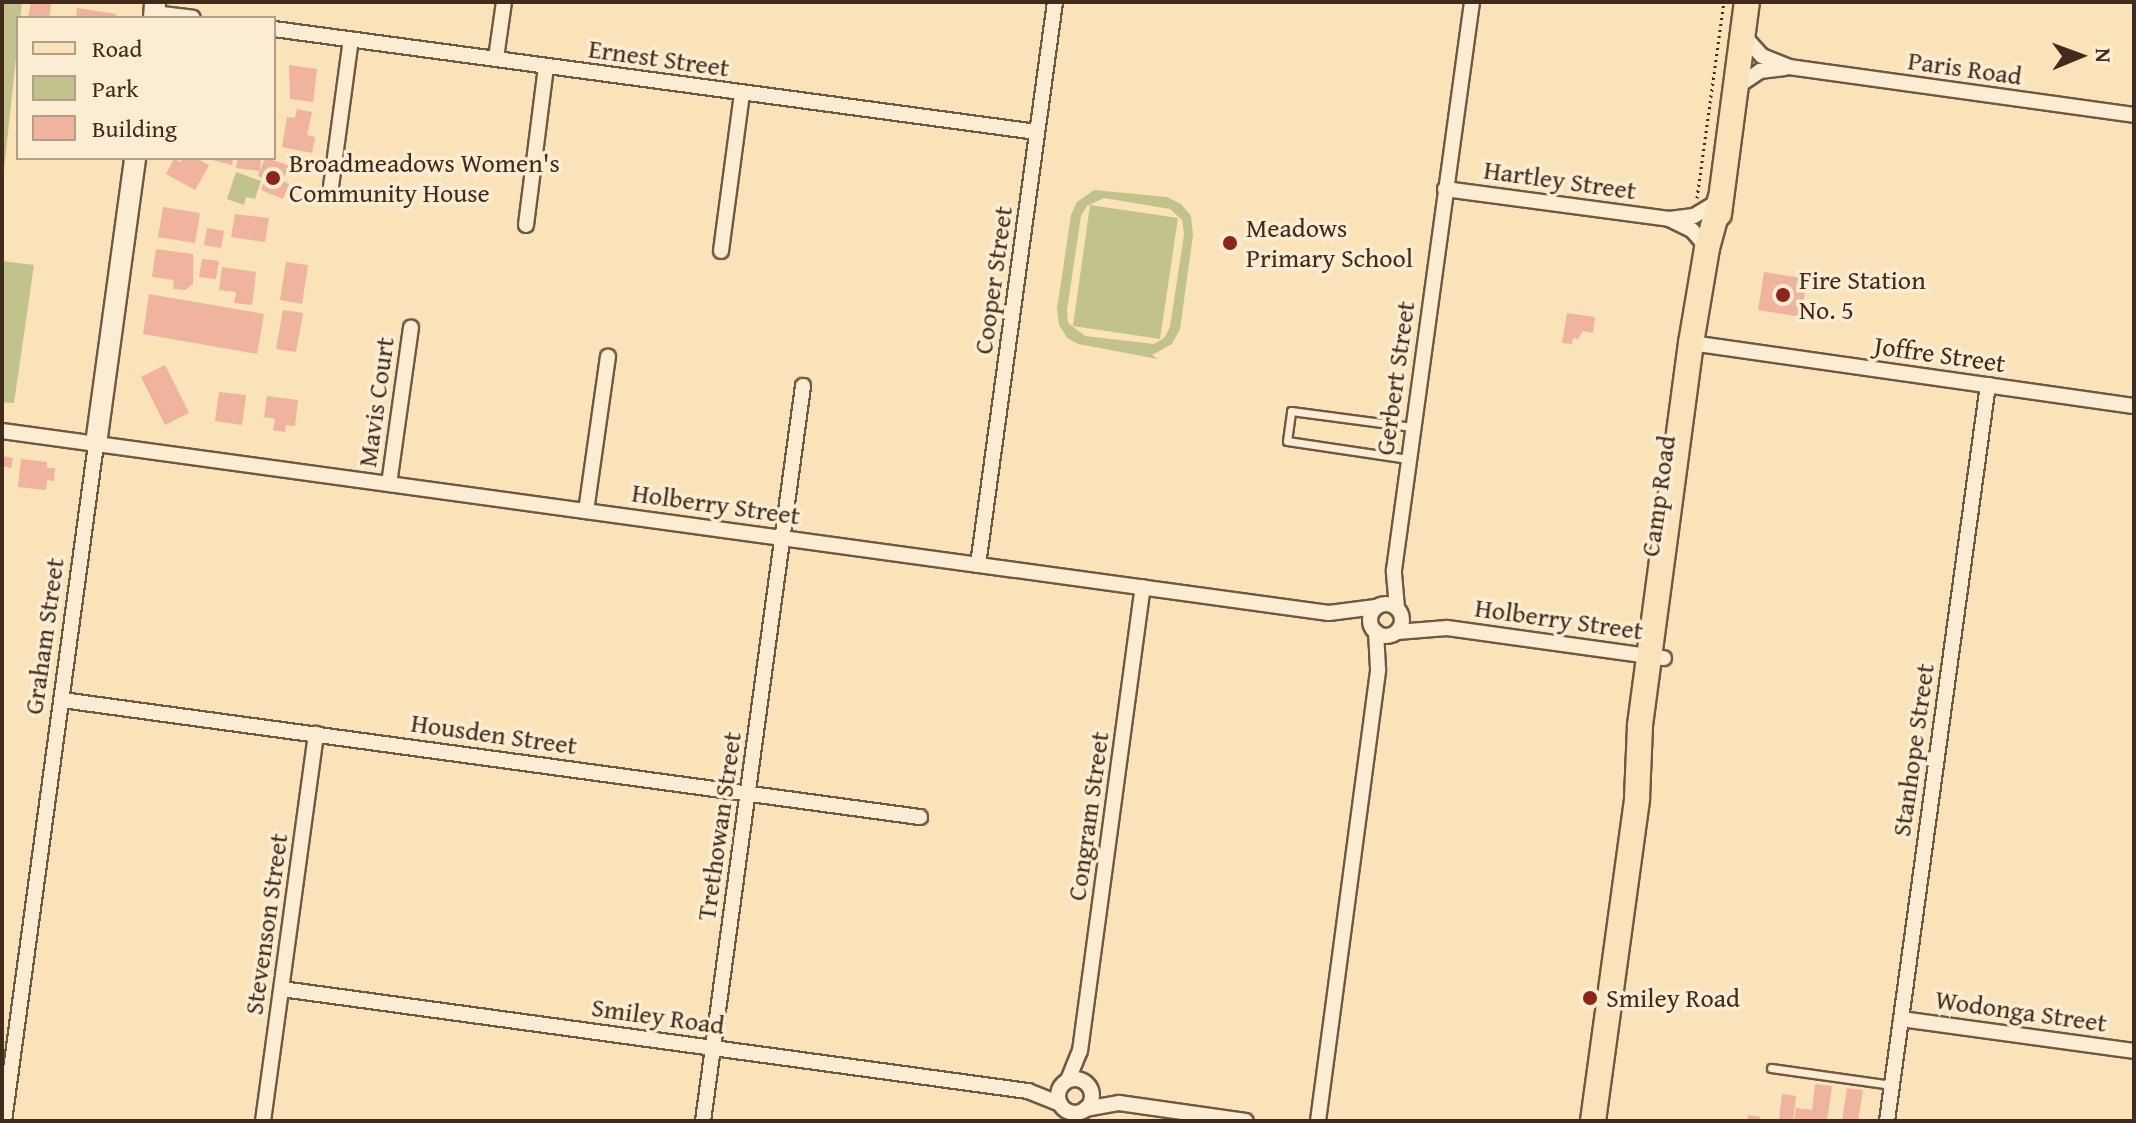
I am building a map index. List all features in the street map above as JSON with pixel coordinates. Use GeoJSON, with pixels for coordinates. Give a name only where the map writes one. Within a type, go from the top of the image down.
{"type":"FeatureCollection","features":[{"type":"Feature","properties":{"kind":"main road","name":"Camp Road"},"geometry":{"type":"LineString","coordinates":[[1699,344],[1718,250],[1720,200],[1747,2]]}},
{"type":"Feature","properties":{"kind":"main road","name":"Camp Road"},"geometry":{"type":"LineString","coordinates":[[1593,1121],[1637,798],[1640,725],[1656,657],[1699,344],[1707,248],[1720,200]]}},
{"type":"Feature","properties":{"kind":"street"},"geometry":{"type":"LineString","coordinates":[[496,58],[504,2]]}},
{"type":"Feature","properties":{"kind":"street","name":"Cooper Street"},"geometry":{"type":"LineString","coordinates":[[978,565],[1055,2]]}},
{"type":"Feature","properties":{"kind":"street","name":"Gerbert Street"},"geometry":{"type":"LineString","coordinates":[[1399,610],[1394,570],[1472,2]]}},
{"type":"Feature","properties":{"kind":"street"},"geometry":{"type":"LineString","coordinates":[[154,11],[182,16]]}},
{"type":"Feature","properties":{"kind":"street","name":"Ernest Street"},"geometry":{"type":"LineString","coordinates":[[276,29],[1037,132]]}},
{"type":"Feature","properties":{"kind":"street","name":"Paris Road"},"geometry":{"type":"LineString","coordinates":[[1743,35],[1762,56],[1789,67],[2134,115]]}},
{"type":"Feature","properties":{"kind":"street"},"geometry":{"type":"LineString","coordinates":[[330,194],[351,39]]}},
{"type":"Feature","properties":{"kind":"street"},"geometry":{"type":"LineString","coordinates":[[526,225],[546,67]]}},
{"type":"Feature","properties":{"kind":"street","name":"Paris Road"},"geometry":{"type":"LineString","coordinates":[[1735,88],[1760,71],[1789,67]]}},
{"type":"Feature","properties":{"kind":"street"},"geometry":{"type":"LineString","coordinates":[[721,251],[742,93]]}},
{"type":"Feature","properties":{"kind":"street","name":"Graham Street"},"geometry":{"type":"LineString","coordinates":[[4,1121],[9,1031],[62,700],[135,160]]}},
{"type":"Feature","properties":{"kind":"street","name":"Hartley Street"},"geometry":{"type":"LineString","coordinates":[[1445,189],[1669,219],[1694,216],[1720,200]]}},
{"type":"Feature","properties":{"kind":"street","name":"Hartley Street"},"geometry":{"type":"LineString","coordinates":[[1669,219],[1692,230],[1707,248]]}},
{"type":"Feature","properties":{"kind":"street","name":"Mavis Court"},"geometry":{"type":"LineString","coordinates":[[389,484],[411,328]]}},
{"type":"Feature","properties":{"kind":"street","name":"Joffre Street"},"geometry":{"type":"LineString","coordinates":[[1699,344],[2134,406]]}},
{"type":"Feature","properties":{"kind":"street"},"geometry":{"type":"LineString","coordinates":[[586,511],[608,357]]}},
{"type":"Feature","properties":{"kind":"street","name":"Stanhope Street"},"geometry":{"type":"LineString","coordinates":[[1887,1121],[1988,385]]}},
{"type":"Feature","properties":{"kind":"street","name":"Trethowan Street"},"geometry":{"type":"LineString","coordinates":[[703,1121],[803,386]]}},
{"type":"Feature","properties":{"kind":"street","name":"Holberry Street"},"geometry":{"type":"LineString","coordinates":[[2,431],[1329,613],[1375,631]]}},
{"type":"Feature","properties":{"kind":"street","name":"Gerbert Street"},"geometry":{"type":"LineString","coordinates":[[1379,606],[1394,570]]}},
{"type":"Feature","properties":{"kind":"street","name":"Congram Street"},"geometry":{"type":"LineString","coordinates":[[1066,1081],[1080,1051],[1143,587]]}},
{"type":"Feature","properties":{"kind":"street"},"geometry":{"type":"LineString","coordinates":[[1318,1121],[1378,669],[1371,615],[1379,606],[1399,610],[1402,624],[1378,669]]}},
{"type":"Feature","properties":{"kind":"street","name":"Holberry Street"},"geometry":{"type":"LineString","coordinates":[[1329,613],[1379,606]]}},
{"type":"Feature","properties":{"kind":"street","name":"Holberry Street"},"geometry":{"type":"LineString","coordinates":[[1399,610],[1447,628],[1656,657]]}},
{"type":"Feature","properties":{"kind":"street","name":"Holberry Street"},"geometry":{"type":"LineString","coordinates":[[1396,633],[1447,628]]}},
{"type":"Feature","properties":{"kind":"street"},"geometry":{"type":"LineString","coordinates":[[1375,631],[1385,636],[1396,633]]}},
{"type":"Feature","properties":{"kind":"street","name":"Housden Street"},"geometry":{"type":"LineString","coordinates":[[62,700],[920,817]]}},
{"type":"Feature","properties":{"kind":"street","name":"Stevenson Street"},"geometry":{"type":"LineString","coordinates":[[263,1121],[316,734]]}},
{"type":"Feature","properties":{"kind":"street","name":"Smiley Road"},"geometry":{"type":"LineString","coordinates":[[282,989],[1028,1091],[1063,1111]]}},
{"type":"Feature","properties":{"kind":"street","name":"Wodonga Street"},"geometry":{"type":"LineString","coordinates":[[1901,1019],[2134,1051]]}},
{"type":"Feature","properties":{"kind":"street","name":"Congram Street"},"geometry":{"type":"LineString","coordinates":[[1080,1051],[1086,1084]]}},
{"type":"Feature","properties":{"kind":"street"},"geometry":{"type":"LineString","coordinates":[[1119,1103],[1080,1114],[1063,1111],[1058,1091],[1066,1081],[1086,1084],[1119,1103],[1246,1121]]}},
{"type":"Feature","properties":{"kind":"street","name":"Smiley Road"},"geometry":{"type":"LineString","coordinates":[[1028,1091],[1066,1081]]}},
{"type":"Feature","properties":{"kind":"street"},"geometry":{"type":"LineString","coordinates":[[1080,1114],[1091,1096],[1086,1084]]}},
{"type":"Feature","properties":{"kind":"lane"},"geometry":{"type":"LineString","coordinates":[[1408,459],[1287,441],[1291,411],[1412,427]]}},
{"type":"Feature","properties":{"kind":"lane"},"geometry":{"type":"LineString","coordinates":[[1771,1068],[1892,1085]]}},
{"type":"Feature","properties":{"kind":"green space"},"geometry":{"type":"Polygon","coordinates":[[[2,2],[22,2],[20,16],[16,16],[16,58],[2,188],[2,2]]]}},
{"type":"Feature","properties":{"kind":"green space"},"geometry":{"type":"Polygon","coordinates":[[[236,172],[261,181],[255,199],[246,197],[244,205],[227,199],[236,172]]]}},
{"type":"Feature","properties":{"kind":"green space"},"geometry":{"type":"Polygon","coordinates":[[[1094,190],[1167,197],[1181,204],[1191,216],[1193,235],[1180,329],[1172,344],[1152,355],[1158,359],[1078,344],[1067,338],[1059,325],[1057,309],[1071,215],[1077,202],[1094,190]],[[1104,198],[1087,206],[1081,216],[1067,310],[1068,323],[1085,336],[1154,344],[1164,338],[1170,327],[1184,234],[1182,220],[1170,209],[1104,198]]]}},
{"type":"Feature","properties":{"kind":"green space"},"geometry":{"type":"Polygon","coordinates":[[[1090,205],[1178,218],[1160,339],[1073,326],[1090,205]]]}},
{"type":"Feature","properties":{"kind":"green space"},"geometry":{"type":"Polygon","coordinates":[[[2,261],[34,265],[14,403],[2,402],[2,261]]]}},
{"type":"Feature","properties":{"kind":"building"},"geometry":{"type":"Polygon","coordinates":[[[31,2],[51,4],[49,16],[28,16],[31,2]]]}},
{"type":"Feature","properties":{"kind":"building"},"geometry":{"type":"Polygon","coordinates":[[[77,8],[116,14],[116,16],[76,16],[77,8]]]}},
{"type":"Feature","properties":{"kind":"building"},"geometry":{"type":"Polygon","coordinates":[[[289,65],[317,69],[313,102],[290,99],[289,65]]]}},
{"type":"Feature","properties":{"kind":"building"},"geometry":{"type":"Polygon","coordinates":[[[297,109],[312,112],[307,135],[315,137],[312,153],[282,147],[287,117],[295,118],[297,109]]]}},
{"type":"Feature","properties":{"kind":"building"},"geometry":{"type":"Polygon","coordinates":[[[173,160],[200,160],[209,165],[195,190],[166,174],[173,160]]]}},
{"type":"Feature","properties":{"kind":"building"},"geometry":{"type":"Polygon","coordinates":[[[212,160],[233,160],[232,165],[212,160]]]}},
{"type":"Feature","properties":{"kind":"building"},"geometry":{"type":"Polygon","coordinates":[[[238,160],[261,160],[260,171],[236,168],[238,160]]]}},
{"type":"Feature","properties":{"kind":"building","name":"Broadmeadows Women's Community House"},"geometry":{"type":"Polygon","coordinates":[[[264,160],[289,165],[283,181],[289,184],[283,199],[261,190],[265,179],[258,176],[264,160]]]}},
{"type":"Feature","properties":{"kind":"building"},"geometry":{"type":"Polygon","coordinates":[[[163,207],[200,213],[195,243],[158,237],[163,207]]]}},
{"type":"Feature","properties":{"kind":"building"},"geometry":{"type":"Polygon","coordinates":[[[235,214],[269,218],[265,242],[231,237],[235,214]]]}},
{"type":"Feature","properties":{"kind":"building"},"geometry":{"type":"Polygon","coordinates":[[[207,228],[224,231],[221,248],[204,245],[207,228]]]}},
{"type":"Feature","properties":{"kind":"building"},"geometry":{"type":"Polygon","coordinates":[[[156,249],[193,254],[193,284],[185,290],[173,289],[174,280],[152,277],[156,249]]]}},
{"type":"Feature","properties":{"kind":"building"},"geometry":{"type":"Polygon","coordinates":[[[202,259],[219,261],[216,279],[199,277],[202,259]]]}},
{"type":"Feature","properties":{"kind":"building"},"geometry":{"type":"Polygon","coordinates":[[[286,262],[308,265],[302,304],[280,300],[286,262]]]}},
{"type":"Feature","properties":{"kind":"building"},"geometry":{"type":"Polygon","coordinates":[[[222,267],[256,272],[252,305],[234,303],[236,292],[219,290],[222,267]]]}},
{"type":"Feature","properties":{"kind":"building","name":"Fire Station No. 5"},"geometry":{"type":"Polygon","coordinates":[[[1764,272],[1807,279],[1801,317],[1758,310],[1764,272]]]}},
{"type":"Feature","properties":{"kind":"building"},"geometry":{"type":"Polygon","coordinates":[[[149,294],[264,314],[257,354],[143,334],[149,294]]]}},
{"type":"Feature","properties":{"kind":"building"},"geometry":{"type":"Polygon","coordinates":[[[283,310],[303,313],[296,352],[276,349],[283,310]]]}},
{"type":"Feature","properties":{"kind":"building"},"geometry":{"type":"Polygon","coordinates":[[[1567,313],[1595,317],[1593,333],[1583,331],[1578,339],[1573,338],[1572,344],[1562,343],[1567,313]]]}},
{"type":"Feature","properties":{"kind":"building"},"geometry":{"type":"Polygon","coordinates":[[[165,365],[189,413],[165,425],[141,377],[165,365]]]}},
{"type":"Feature","properties":{"kind":"building"},"geometry":{"type":"Polygon","coordinates":[[[219,392],[246,395],[242,425],[215,421],[219,392]]]}},
{"type":"Feature","properties":{"kind":"building"},"geometry":{"type":"Polygon","coordinates":[[[267,396],[298,400],[295,426],[286,425],[285,432],[273,430],[275,419],[264,417],[267,396]]]}},
{"type":"Feature","properties":{"kind":"building"},"geometry":{"type":"Polygon","coordinates":[[[2,456],[13,458],[11,468],[2,466],[2,456]]]}},
{"type":"Feature","properties":{"kind":"building"},"geometry":{"type":"Polygon","coordinates":[[[21,459],[47,462],[47,468],[55,468],[54,481],[47,480],[46,490],[18,487],[21,459]]]}},
{"type":"Feature","properties":{"kind":"building"},"geometry":{"type":"Polygon","coordinates":[[[1815,1084],[1832,1086],[1827,1121],[1794,1121],[1796,1108],[1812,1110],[1815,1084]]]}},
{"type":"Feature","properties":{"kind":"building"},"geometry":{"type":"Polygon","coordinates":[[[1847,1088],[1863,1090],[1858,1121],[1842,1121],[1847,1088]]]}},
{"type":"Feature","properties":{"kind":"building"},"geometry":{"type":"Polygon","coordinates":[[[1782,1094],[1796,1096],[1793,1121],[1779,1121],[1782,1094]]]}},
{"type":"Feature","properties":{"kind":"building"},"geometry":{"type":"Polygon","coordinates":[[[1748,1115],[1760,1117],[1759,1121],[1747,1121],[1748,1115]]]}},
{"type":"Feature","properties":{"kind":"place","name":"Broadmeadows Women's Community House"},"geometry":{"type":"Point","coordinates":[273,178]}},
{"type":"Feature","properties":{"kind":"place","name":"Meadows Primary School"},"geometry":{"type":"Point","coordinates":[1230,243]}},
{"type":"Feature","properties":{"kind":"place","name":"Fire Station No. 5"},"geometry":{"type":"Point","coordinates":[1783,295]}},
{"type":"Feature","properties":{"kind":"place","name":"Smiley Road"},"geometry":{"type":"Point","coordinates":[1590,998]}}]}
